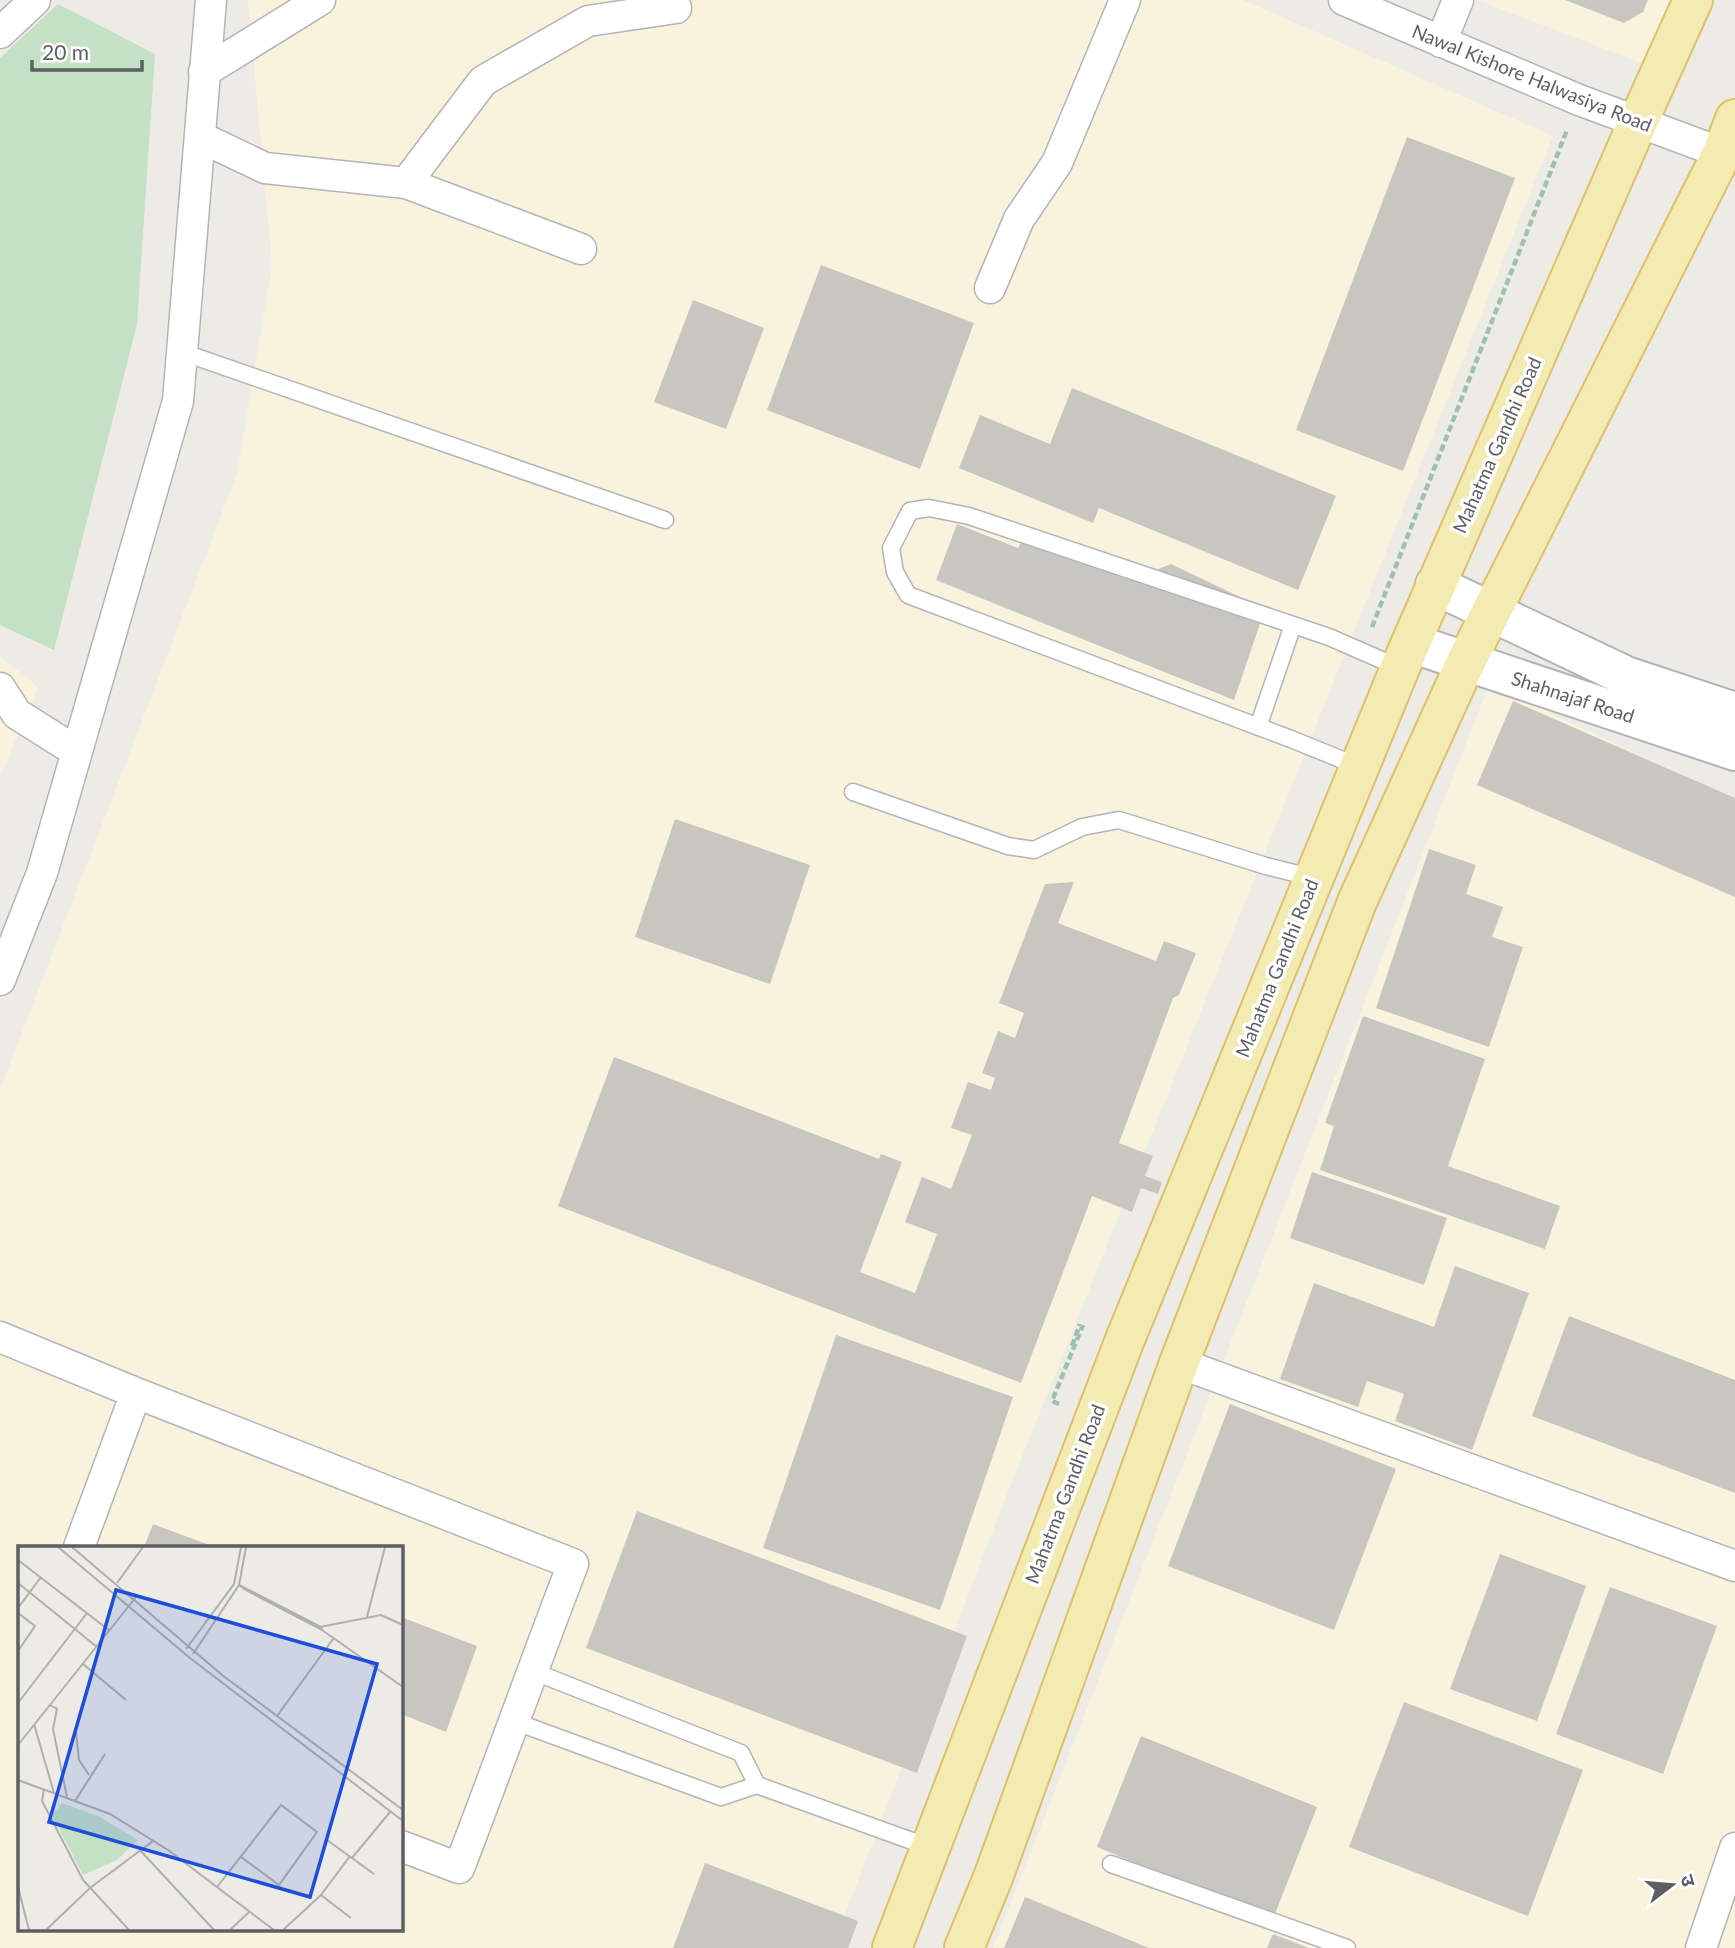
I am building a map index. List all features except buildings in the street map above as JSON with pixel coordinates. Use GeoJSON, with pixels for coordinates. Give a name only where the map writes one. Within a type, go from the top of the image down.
{"type":"FeatureCollection","features":[{"type":"Feature","properties":{"kind":"main road","name":"Mahatma Gandhi Road"},"geometry":{"type":"LineString","coordinates":[[891,1948],[1124,1342],[1405,656],[1693,0]]}},
{"type":"Feature","properties":{"kind":"main road"},"geometry":{"type":"LineString","coordinates":[[964,1948],[994,1875],[1180,1363],[1357,902],[1466,662],[1728,136]]}},
{"type":"Feature","properties":{"kind":"main road"},"geometry":{"type":"LineString","coordinates":[[1435,585],[1626,676],[1735,712]]}},
{"type":"Feature","properties":{"kind":"main road","name":"Shahnajaf Road"},"geometry":{"type":"LineString","coordinates":[[1405,656],[1466,662],[1735,751]]}},
{"type":"Feature","properties":{"kind":"street"},"geometry":{"type":"LineString","coordinates":[[0,33],[35,0]]}},
{"type":"Feature","properties":{"kind":"street"},"geometry":{"type":"LineString","coordinates":[[0,981],[42,873],[178,401],[211,0]]}},
{"type":"Feature","properties":{"kind":"street"},"geometry":{"type":"LineString","coordinates":[[204,72],[320,0]]}},
{"type":"Feature","properties":{"kind":"street"},"geometry":{"type":"LineString","coordinates":[[990,288],[1019,219],[1057,163],[1125,0]]}},
{"type":"Feature","properties":{"kind":"street","name":"Nawal Kishore Halwasiya Road"},"geometry":{"type":"LineString","coordinates":[[1345,0],[1579,100],[1638,122],[1728,136]]}},
{"type":"Feature","properties":{"kind":"street"},"geometry":{"type":"LineString","coordinates":[[1441,42],[1458,0]]}},
{"type":"Feature","properties":{"kind":"street"},"geometry":{"type":"LineString","coordinates":[[406,183],[483,81],[588,21],[676,8]]}},
{"type":"Feature","properties":{"kind":"street"},"geometry":{"type":"LineString","coordinates":[[200,137],[265,168],[406,183],[580,249]]}},
{"type":"Feature","properties":{"kind":"street"},"geometry":{"type":"LineString","coordinates":[[0,688],[17,714],[77,752]]}},
{"type":"Feature","properties":{"kind":"street"},"geometry":{"type":"LineString","coordinates":[[0,1337],[572,1564],[460,1868],[402,1846]]}},
{"type":"Feature","properties":{"kind":"street"},"geometry":{"type":"LineString","coordinates":[[1180,1363],[1735,1566]]}},
{"type":"Feature","properties":{"kind":"street"},"geometry":{"type":"LineString","coordinates":[[79,1546],[136,1393]]}},
{"type":"Feature","properties":{"kind":"street"},"geometry":{"type":"LineString","coordinates":[[1701,1948],[1735,1848]]}},
{"type":"Feature","properties":{"kind":"lane"},"geometry":{"type":"LineString","coordinates":[[182,352],[664,520]]}},
{"type":"Feature","properties":{"kind":"lane"},"geometry":{"type":"LineString","coordinates":[[1360,767],[908,595],[895,572],[891,548],[911,512],[929,508],[969,516],[1293,625],[1405,656]]}},
{"type":"Feature","properties":{"kind":"lane"},"geometry":{"type":"LineString","coordinates":[[1258,727],[1293,625]]}},
{"type":"Feature","properties":{"kind":"lane"},"geometry":{"type":"LineString","coordinates":[[853,792],[1008,846],[1034,850],[1082,827],[1119,820],[1266,866],[1314,878]]}},
{"type":"Feature","properties":{"kind":"lane"},"geometry":{"type":"LineString","coordinates":[[532,1671],[741,1753],[757,1785]]}},
{"type":"Feature","properties":{"kind":"lane"},"geometry":{"type":"LineString","coordinates":[[516,1722],[721,1797],[757,1785],[912,1841]]}},
{"type":"Feature","properties":{"kind":"lane"},"geometry":{"type":"LineString","coordinates":[[1111,1864],[1347,1948]]}},
{"type":"Feature","properties":{"kind":"path"},"geometry":{"type":"LineString","coordinates":[[1052,1401],[1082,1325]]}},
{"type":"Feature","properties":{"kind":"shaded area"},"geometry":{"type":"Polygon","coordinates":[[[248,0],[1243,0],[1553,136],[1005,1499],[832,1948],[0,1948],[0,1090],[237,474],[272,265],[248,0]]]}},
{"type":"Feature","properties":{"kind":"shaded area"},"geometry":{"type":"Polygon","coordinates":[[[1477,0],[1673,0],[1644,64],[1477,0]]]}},
{"type":"Feature","properties":{"kind":"shaded area"},"geometry":{"type":"Polygon","coordinates":[[[0,656],[38,687],[0,777],[0,656]]]}},
{"type":"Feature","properties":{"kind":"shaded area"},"geometry":{"type":"Polygon","coordinates":[[[1489,685],[1735,799],[1735,1948],[993,1948],[1489,685]]]}},
{"type":"Feature","properties":{"kind":"green space"},"geometry":{"type":"Polygon","coordinates":[[[58,4],[155,54],[137,324],[54,650],[0,625],[0,58],[58,4]]]}}]}
